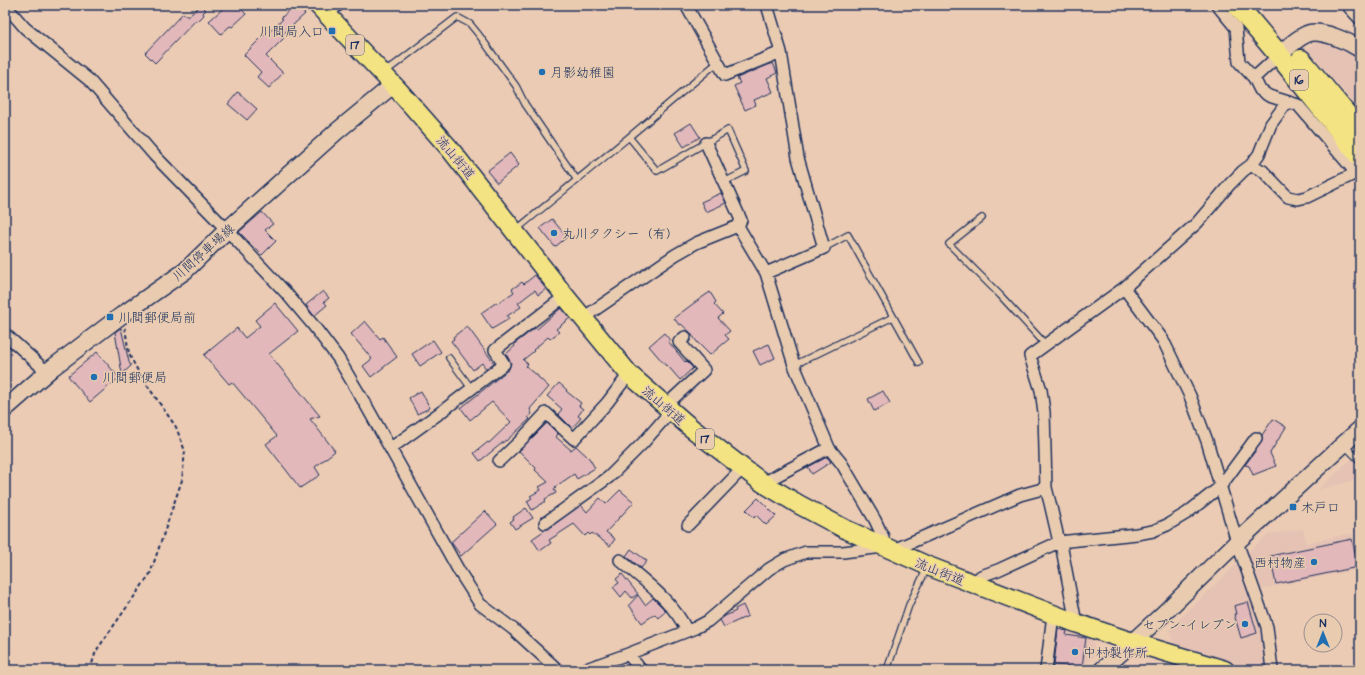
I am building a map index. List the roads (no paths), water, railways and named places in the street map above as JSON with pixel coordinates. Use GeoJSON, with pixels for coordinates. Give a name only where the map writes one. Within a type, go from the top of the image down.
{"type":"FeatureCollection","features":[{"type":"Feature","properties":{"kind":"highway","name":"16"},"geometry":{"type":"LineString","coordinates":[[1237,5],[1284,51],[1360,132]]}},
{"type":"Feature","properties":{"kind":"highway","name":"16"},"geometry":{"type":"LineString","coordinates":[[1255,5],[1284,51],[1360,156]]}},
{"type":"Feature","properties":{"kind":"main road","name":"流山街道"},"geometry":{"type":"LineString","coordinates":[[328,8],[450,149],[565,296],[629,374],[668,409],[763,483],[845,529],[928,566],[1053,615],[1132,642],[1225,670]]}},
{"type":"Feature","properties":{"kind":"main road"},"geometry":{"type":"LineString","coordinates":[[1284,51],[1308,34],[1322,33],[1360,49]]}},
{"type":"Feature","properties":{"kind":"main road","name":"川間停車場線"},"geometry":{"type":"LineString","coordinates":[[5,409],[47,372],[122,315],[184,271],[227,230],[336,132],[388,79]]}},
{"type":"Feature","properties":{"kind":"main road"},"geometry":{"type":"LineString","coordinates":[[1102,670],[1237,542],[1360,429]]}},
{"type":"Feature","properties":{"kind":"street"},"geometry":{"type":"LineString","coordinates":[[5,5],[25,28],[89,80],[154,155],[227,230],[314,325],[338,358],[391,448],[459,571],[480,604],[513,629],[558,670]]}},
{"type":"Feature","properties":{"kind":"street"},"geometry":{"type":"LineString","coordinates":[[686,5],[725,75],[781,52]]}},
{"type":"Feature","properties":{"kind":"street"},"geometry":{"type":"LineString","coordinates":[[766,273],[824,248],[798,158],[781,52],[767,5]]}},
{"type":"Feature","properties":{"kind":"street"},"geometry":{"type":"LineString","coordinates":[[1217,5],[1236,28],[1239,62],[1254,78],[1260,90],[1269,96],[1298,105],[1356,173],[1307,197],[1298,199],[1288,198],[1264,171],[1251,165]]}},
{"type":"Feature","properties":{"kind":"street"},"geometry":{"type":"LineString","coordinates":[[1347,5],[1360,19]]}},
{"type":"Feature","properties":{"kind":"street"},"geometry":{"type":"LineString","coordinates":[[1254,78],[1284,51]]}},
{"type":"Feature","properties":{"kind":"street"},"geometry":{"type":"LineString","coordinates":[[1076,623],[1062,549],[1046,488],[1044,412],[1041,390],[1030,356],[1124,288],[1197,223],[1230,184],[1251,165],[1259,154],[1271,124],[1287,102]]}},
{"type":"Feature","properties":{"kind":"street"},"geometry":{"type":"LineString","coordinates":[[583,318],[675,255],[696,243],[738,226],[742,220],[706,143]]}},
{"type":"Feature","properties":{"kind":"street"},"geometry":{"type":"LineString","coordinates":[[738,226],[766,273],[794,365],[829,448],[842,464],[875,520],[887,549]]}},
{"type":"Feature","properties":{"kind":"street"},"geometry":{"type":"LineString","coordinates":[[1124,288],[1163,340],[1190,396],[1207,441],[1237,542],[1266,627],[1272,670]]}},
{"type":"Feature","properties":{"kind":"street"},"geometry":{"type":"LineString","coordinates":[[391,448],[504,364],[495,350],[565,296]]}},
{"type":"Feature","properties":{"kind":"street"},"geometry":{"type":"LineString","coordinates":[[5,334],[47,372]]}},
{"type":"Feature","properties":{"kind":"street"},"geometry":{"type":"LineString","coordinates":[[545,523],[609,477],[644,442],[668,409],[704,370],[679,342],[685,337]]}},
{"type":"Feature","properties":{"kind":"street"},"geometry":{"type":"LineString","coordinates":[[499,460],[519,442],[546,413],[574,439],[607,403],[629,374]]}},
{"type":"Feature","properties":{"kind":"street"},"geometry":{"type":"LineString","coordinates":[[973,584],[982,576],[1059,542],[1137,534],[1153,531],[1167,525],[1187,513],[1220,486],[1256,438]]}},
{"type":"Feature","properties":{"kind":"street"},"geometry":{"type":"LineString","coordinates":[[763,483],[829,448]]}},
{"type":"Feature","properties":{"kind":"street"},"geometry":{"type":"LineString","coordinates":[[688,525],[743,468]]}},
{"type":"Feature","properties":{"kind":"street"},"geometry":{"type":"LineString","coordinates":[[583,670],[687,631],[708,621],[769,569],[784,560],[806,552],[842,552],[887,549],[1020,495],[1046,488]]}},
{"type":"Feature","properties":{"kind":"street"},"geometry":{"type":"LineString","coordinates":[[620,560],[660,595],[682,621],[687,631]]}},
{"type":"Feature","properties":{"kind":"street"},"geometry":{"type":"LineString","coordinates":[[1046,670],[1053,615]]}},
{"type":"Feature","properties":{"kind":"street"},"geometry":{"type":"LineString","coordinates":[[628,654],[641,670]]}},
{"type":"Feature","properties":{"kind":"lane"},"geometry":{"type":"LineString","coordinates":[[388,79],[457,17],[470,24],[479,35],[516,86],[525,104],[577,180]]}},
{"type":"Feature","properties":{"kind":"lane"},"geometry":{"type":"LineString","coordinates":[[515,231],[718,62]]}},
{"type":"Feature","properties":{"kind":"lane"},"geometry":{"type":"LineString","coordinates":[[629,137],[656,171],[728,130],[746,171],[724,182]]}},
{"type":"Feature","properties":{"kind":"lane"},"geometry":{"type":"LineString","coordinates":[[982,218],[949,244],[1000,295],[1046,345]]}},
{"type":"Feature","properties":{"kind":"lane"},"geometry":{"type":"LineString","coordinates":[[824,248],[848,235],[919,363]]}},
{"type":"Feature","properties":{"kind":"lane"},"geometry":{"type":"LineString","coordinates":[[794,365],[893,317]]}},
{"type":"Feature","properties":{"kind":"lane"},"geometry":{"type":"LineString","coordinates":[[449,358],[471,388]]}},
{"type":"Feature","properties":{"kind":"lane"},"geometry":{"type":"LineString","coordinates":[[1343,444],[1360,461]]}},
{"type":"Feature","properties":{"kind":"lane"},"geometry":{"type":"LineString","coordinates":[[887,670],[909,605],[928,566]]}},
{"type":"Feature","properties":{"kind":"place","name":"川間局入口"},"geometry":{"type":"Point","coordinates":[332,31]}},
{"type":"Feature","properties":{"kind":"place","name":"月影幼稚園"},"geometry":{"type":"Point","coordinates":[542,72]}},
{"type":"Feature","properties":{"kind":"place","name":"丸川タクシー（有）"},"geometry":{"type":"Point","coordinates":[554,233]}},
{"type":"Feature","properties":{"kind":"place","name":"川間郵便局前"},"geometry":{"type":"Point","coordinates":[110,317]}},
{"type":"Feature","properties":{"kind":"place","name":"川間郵便局"},"geometry":{"type":"Point","coordinates":[94,377]}},
{"type":"Feature","properties":{"kind":"place","name":"木戸口"},"geometry":{"type":"Point","coordinates":[1293,507]}},
{"type":"Feature","properties":{"kind":"place","name":"西村物産"},"geometry":{"type":"Point","coordinates":[1314,562]}},
{"type":"Feature","properties":{"kind":"place","name":"セブン-イレブン"},"geometry":{"type":"Point","coordinates":[1245,624]}},
{"type":"Feature","properties":{"kind":"place","name":"中村製作所"},"geometry":{"type":"Point","coordinates":[1075,652]}}]}
